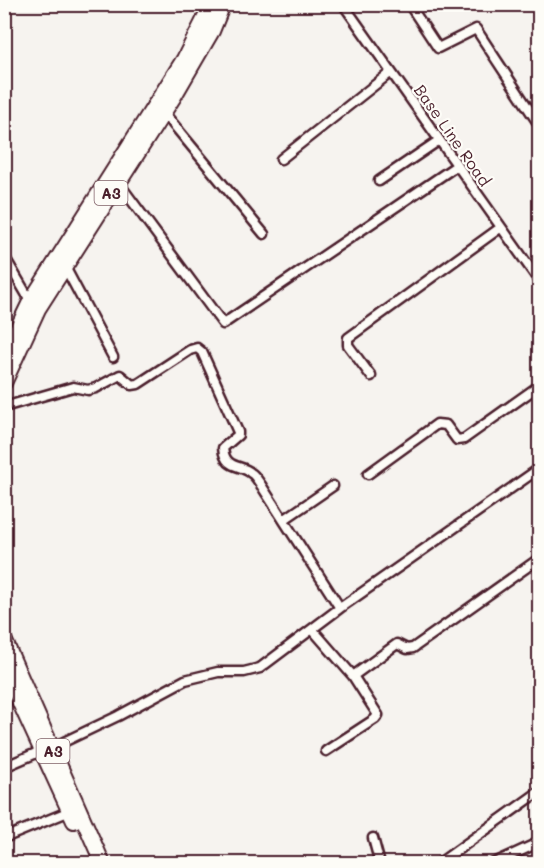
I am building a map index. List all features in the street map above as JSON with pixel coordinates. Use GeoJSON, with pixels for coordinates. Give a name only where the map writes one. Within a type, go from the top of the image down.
{"type":"FeatureCollection","features":[{"type":"Feature","properties":{"kind":"highway","name":"A3"},"geometry":{"type":"LineString","coordinates":[[4,356],[184,59],[212,4]]}},
{"type":"Feature","properties":{"kind":"highway","name":"A3"},"geometry":{"type":"LineString","coordinates":[[4,383],[34,305],[65,267],[164,113],[212,31],[223,4]]}},
{"type":"Feature","properties":{"kind":"highway","name":"A3"},"geometry":{"type":"LineString","coordinates":[[4,639],[70,811],[93,864]]}},
{"type":"Feature","properties":{"kind":"highway","name":"A3"},"geometry":{"type":"LineString","coordinates":[[4,668],[103,864]]}},
{"type":"Feature","properties":{"kind":"street","name":"Base Line Road"},"geometry":{"type":"LineString","coordinates":[[343,4],[540,282]]}},
{"type":"Feature","properties":{"kind":"street"},"geometry":{"type":"LineString","coordinates":[[409,4],[438,48],[476,29],[540,126]]}},
{"type":"Feature","properties":{"kind":"street"},"geometry":{"type":"LineString","coordinates":[[281,159],[390,73]]}},
{"type":"Feature","properties":{"kind":"street"},"geometry":{"type":"LineString","coordinates":[[164,113],[264,234]]}},
{"type":"Feature","properties":{"kind":"street"},"geometry":{"type":"LineString","coordinates":[[379,181],[438,141]]}},
{"type":"Feature","properties":{"kind":"street"},"geometry":{"type":"LineString","coordinates":[[118,182],[223,324],[456,166]]}},
{"type":"Feature","properties":{"kind":"street"},"geometry":{"type":"LineString","coordinates":[[371,376],[348,345],[348,338],[500,228]]}},
{"type":"Feature","properties":{"kind":"street"},"geometry":{"type":"LineString","coordinates":[[4,256],[34,305]]}},
{"type":"Feature","properties":{"kind":"street"},"geometry":{"type":"LineString","coordinates":[[65,267],[113,357]]}},
{"type":"Feature","properties":{"kind":"street"},"geometry":{"type":"LineString","coordinates":[[4,407],[73,387],[88,390],[96,388],[120,375],[132,385],[138,384],[190,350],[197,348],[202,352],[238,432],[238,435],[223,448],[224,454],[237,469],[251,472],[285,519],[340,608]]}},
{"type":"Feature","properties":{"kind":"street"},"geometry":{"type":"LineString","coordinates":[[368,474],[437,424],[446,425],[457,440],[464,439],[540,385]]}},
{"type":"Feature","properties":{"kind":"street"},"geometry":{"type":"LineString","coordinates":[[4,768],[118,716],[185,680],[218,672],[244,672],[260,668],[340,608],[540,468]]}},
{"type":"Feature","properties":{"kind":"street"},"geometry":{"type":"LineString","coordinates":[[285,519],[333,486]]}},
{"type":"Feature","properties":{"kind":"street"},"geometry":{"type":"LineString","coordinates":[[353,676],[398,644],[407,650],[413,648],[540,558]]}},
{"type":"Feature","properties":{"kind":"street"},"geometry":{"type":"LineString","coordinates":[[312,629],[353,676],[378,715],[326,751]]}},
{"type":"Feature","properties":{"kind":"street"},"geometry":{"type":"LineString","coordinates":[[438,864],[540,791]]}},
{"type":"Feature","properties":{"kind":"street"},"geometry":{"type":"LineString","coordinates":[[4,838],[70,811]]}},
{"type":"Feature","properties":{"kind":"street"},"geometry":{"type":"LineString","coordinates":[[373,838],[380,864]]}},
{"type":"Feature","properties":{"kind":"street"},"geometry":{"type":"LineString","coordinates":[[492,864],[540,842]]}},
{"type":"Feature","properties":{"kind":"railway"},"geometry":{"type":"LineString","coordinates":[[4,16],[8,4]]}}]}
